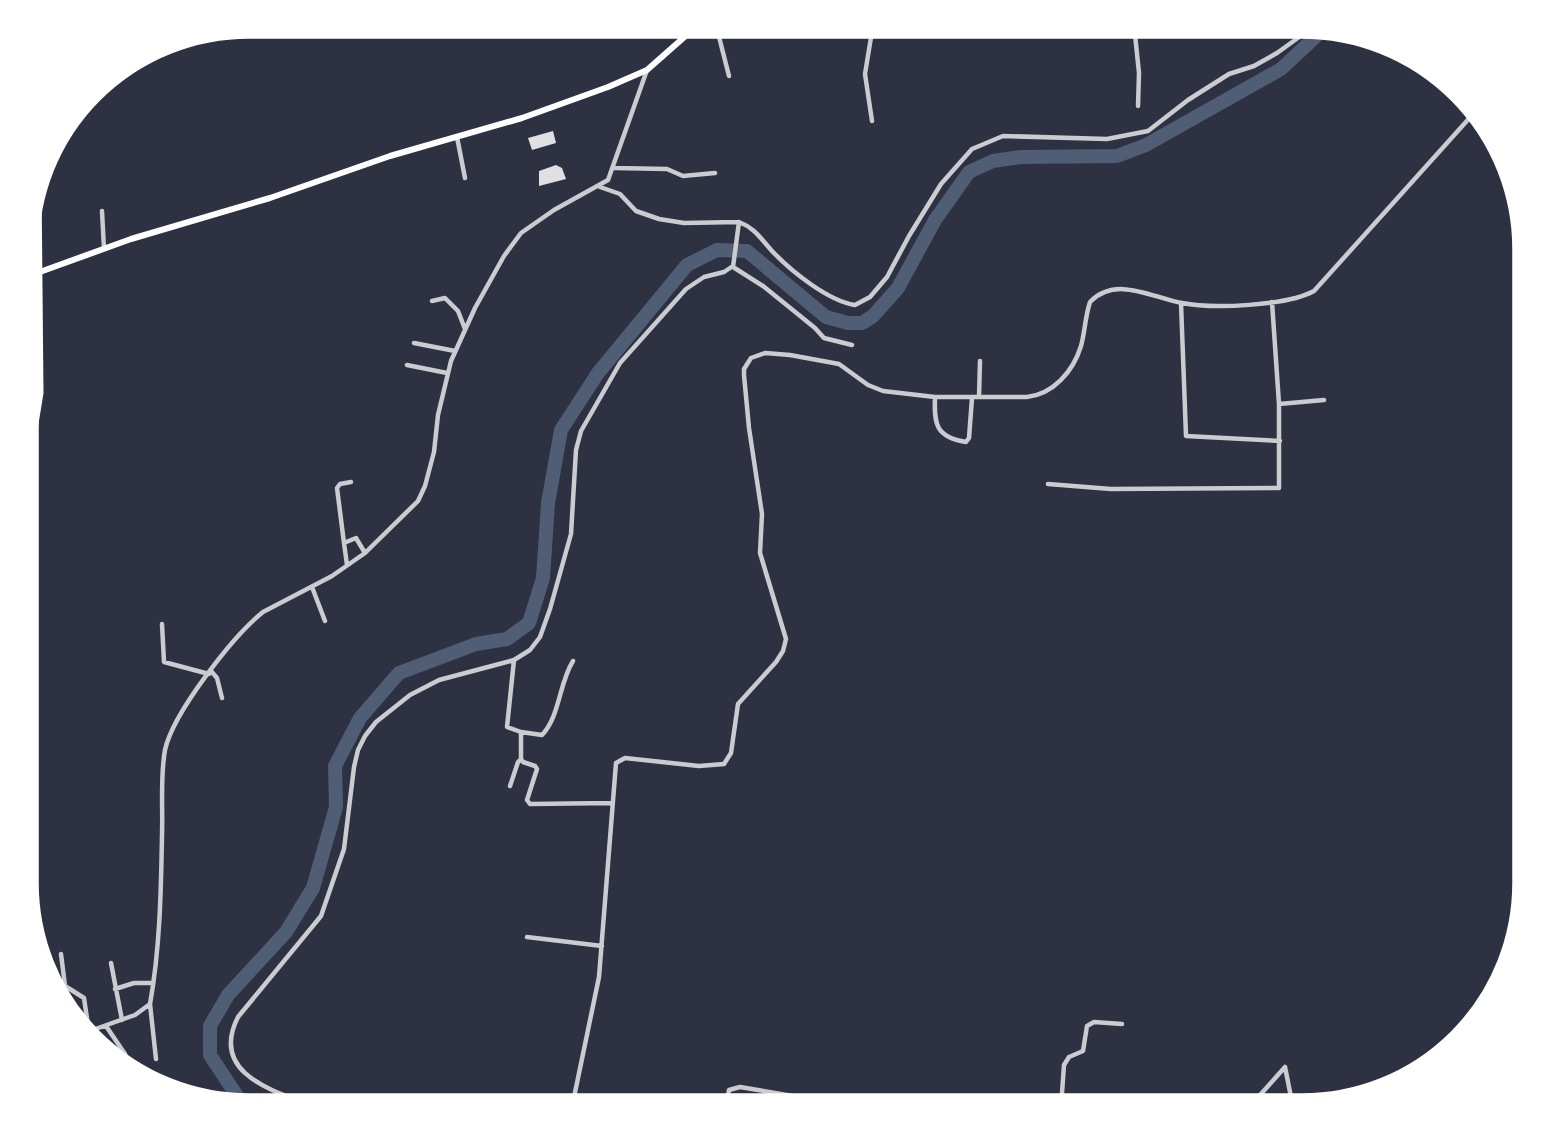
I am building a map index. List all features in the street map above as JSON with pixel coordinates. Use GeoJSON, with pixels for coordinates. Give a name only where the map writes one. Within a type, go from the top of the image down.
{"type":"FeatureCollection","features":[{"type":"Feature","properties":{"kind":"main road"},"geometry":{"type":"LineString","coordinates":[[38,273],[104,249],[457,136],[522,118],[618,84],[647,70],[683,37]]}},
{"type":"Feature","properties":{"kind":"main road"},"geometry":{"type":"LineString","coordinates":[[37,412],[41,346],[38,234]]}},
{"type":"Feature","properties":{"kind":"street"},"geometry":{"type":"LineString","coordinates":[[720,37],[729,76]]}},
{"type":"Feature","properties":{"kind":"street"},"geometry":{"type":"LineString","coordinates":[[871,37],[865,75],[872,121]]}},
{"type":"Feature","properties":{"kind":"street"},"geometry":{"type":"LineString","coordinates":[[1135,37],[1139,72],[1138,106]]}},
{"type":"Feature","properties":{"kind":"street"},"geometry":{"type":"LineString","coordinates":[[599,187],[620,194],[636,211],[659,219],[752,227],[773,252],[827,296],[855,305],[870,296],[887,276],[941,184],[972,149],[1003,136],[1107,139],[1148,131],[1188,100],[1229,74],[1254,66],[1300,37]]}},
{"type":"Feature","properties":{"kind":"street"},"geometry":{"type":"LineString","coordinates":[[156,1059],[150,1004],[162,878],[163,761],[182,710],[253,620],[365,553],[414,505],[425,486],[447,373],[465,330],[504,256],[522,233],[554,210],[608,180],[647,70]]}},
{"type":"Feature","properties":{"kind":"street"},"geometry":{"type":"LineString","coordinates":[[574,1095],[599,977],[616,763],[623,758],[699,765],[724,764],[731,753],[738,704],[776,662],[785,645],[783,627],[760,553],[762,514],[744,376],[748,362],[765,353],[839,364],[868,385],[884,391],[935,397],[1036,396],[1054,387],[1064,377],[1078,355],[1089,307],[1095,298],[1113,290],[1129,289],[1181,303],[1220,306],[1272,302],[1304,296],[1314,291],[1469,118]]}},
{"type":"Feature","properties":{"kind":"street"},"geometry":{"type":"LineString","coordinates":[[457,136],[465,178]]}},
{"type":"Feature","properties":{"kind":"street"},"geometry":{"type":"LineString","coordinates":[[614,167],[667,169],[683,176],[715,173]]}},
{"type":"Feature","properties":{"kind":"street"},"geometry":{"type":"LineString","coordinates":[[102,211],[104,249]]}},
{"type":"Feature","properties":{"kind":"street"},"geometry":{"type":"LineString","coordinates":[[284,1095],[250,1079],[236,1063],[232,1052],[231,1030],[238,1017],[321,916],[344,849],[358,750],[376,722],[410,695],[439,680],[514,660],[530,650],[540,637],[552,605],[571,534],[576,450],[581,431],[620,363],[686,289],[704,276],[724,272],[733,264],[739,224]]}},
{"type":"Feature","properties":{"kind":"street"},"geometry":{"type":"LineString","coordinates":[[733,264],[824,338],[852,345]]}},
{"type":"Feature","properties":{"kind":"street"},"geometry":{"type":"LineString","coordinates":[[432,301],[445,298],[459,314],[465,330]]}},
{"type":"Feature","properties":{"kind":"street"},"geometry":{"type":"LineString","coordinates":[[1048,485],[1111,489],[1277,489],[1280,441],[1272,302]]}},
{"type":"Feature","properties":{"kind":"street"},"geometry":{"type":"LineString","coordinates":[[1181,303],[1185,436],[1280,441]]}},
{"type":"Feature","properties":{"kind":"street"},"geometry":{"type":"LineString","coordinates":[[414,343],[455,351]]}},
{"type":"Feature","properties":{"kind":"street"},"geometry":{"type":"LineString","coordinates":[[979,397],[980,361]]}},
{"type":"Feature","properties":{"kind":"street"},"geometry":{"type":"LineString","coordinates":[[407,365],[447,373]]}},
{"type":"Feature","properties":{"kind":"street"},"geometry":{"type":"LineString","coordinates":[[935,397],[934,419],[939,429],[949,439],[966,442],[969,438],[972,398]]}},
{"type":"Feature","properties":{"kind":"street"},"geometry":{"type":"LineString","coordinates":[[1279,404],[1324,400]]}},
{"type":"Feature","properties":{"kind":"street"},"geometry":{"type":"LineString","coordinates":[[347,565],[337,488],[340,484],[351,482]]}},
{"type":"Feature","properties":{"kind":"street"},"geometry":{"type":"LineString","coordinates":[[344,543],[356,538],[365,553]]}},
{"type":"Feature","properties":{"kind":"street"},"geometry":{"type":"LineString","coordinates":[[312,587],[325,621]]}},
{"type":"Feature","properties":{"kind":"street"},"geometry":{"type":"LineString","coordinates":[[162,624],[164,662],[210,673],[218,678],[222,698]]}},
{"type":"Feature","properties":{"kind":"street"},"geometry":{"type":"LineString","coordinates":[[514,660],[507,727],[542,735],[552,719],[562,684],[573,661]]}},
{"type":"Feature","properties":{"kind":"street"},"geometry":{"type":"LineString","coordinates":[[521,732],[523,762],[537,769],[527,798],[530,804],[611,803]]}},
{"type":"Feature","properties":{"kind":"street"},"geometry":{"type":"LineString","coordinates":[[510,786],[518,762],[522,758]]}},
{"type":"Feature","properties":{"kind":"street"},"geometry":{"type":"LineString","coordinates":[[527,937],[602,946]]}},
{"type":"Feature","properties":{"kind":"street"},"geometry":{"type":"LineString","coordinates":[[61,954],[65,986],[83,996],[86,1001],[87,1021]]}},
{"type":"Feature","properties":{"kind":"street"},"geometry":{"type":"LineString","coordinates":[[111,963],[122,1020]]}},
{"type":"Feature","properties":{"kind":"street"},"geometry":{"type":"LineString","coordinates":[[115,989],[134,983],[153,983]]}},
{"type":"Feature","properties":{"kind":"street"},"geometry":{"type":"LineString","coordinates":[[96,1030],[135,1015],[150,1004]]}},
{"type":"Feature","properties":{"kind":"street"},"geometry":{"type":"LineString","coordinates":[[1062,1095],[1064,1065],[1069,1057],[1083,1051],[1087,1026],[1094,1022],[1122,1024]]}},
{"type":"Feature","properties":{"kind":"street"},"geometry":{"type":"LineString","coordinates":[[106,1026],[125,1055]]}},
{"type":"Feature","properties":{"kind":"street"},"geometry":{"type":"LineString","coordinates":[[1260,1095],[1285,1067],[1290,1095]]}},
{"type":"Feature","properties":{"kind":"street"},"geometry":{"type":"LineString","coordinates":[[728,1095],[729,1090],[740,1087],[787,1095]]}},
{"type":"Feature","properties":{"kind":"building"},"geometry":{"type":"Polygon","coordinates":[[[553,131],[556,143],[532,150],[528,138],[553,131]]]}},
{"type":"Feature","properties":{"kind":"building"},"geometry":{"type":"Polygon","coordinates":[[[556,165],[562,168],[566,179],[539,186],[539,171],[556,165]]]}},
{"type":"Feature","properties":{"kind":"waterway"},"geometry":{"type":"LineString","coordinates":[[236,1095],[210,1055],[210,1026],[228,995],[286,932],[313,888],[336,807],[335,766],[360,718],[399,673],[476,644],[507,639],[529,623],[543,578],[548,503],[561,430],[598,373],[687,265],[717,250],[747,251],[826,317],[848,323],[862,323],[873,316],[898,288],[935,220],[969,172],[993,161],[1021,157],[1117,156],[1146,145],[1281,69],[1315,37]]}}]}
